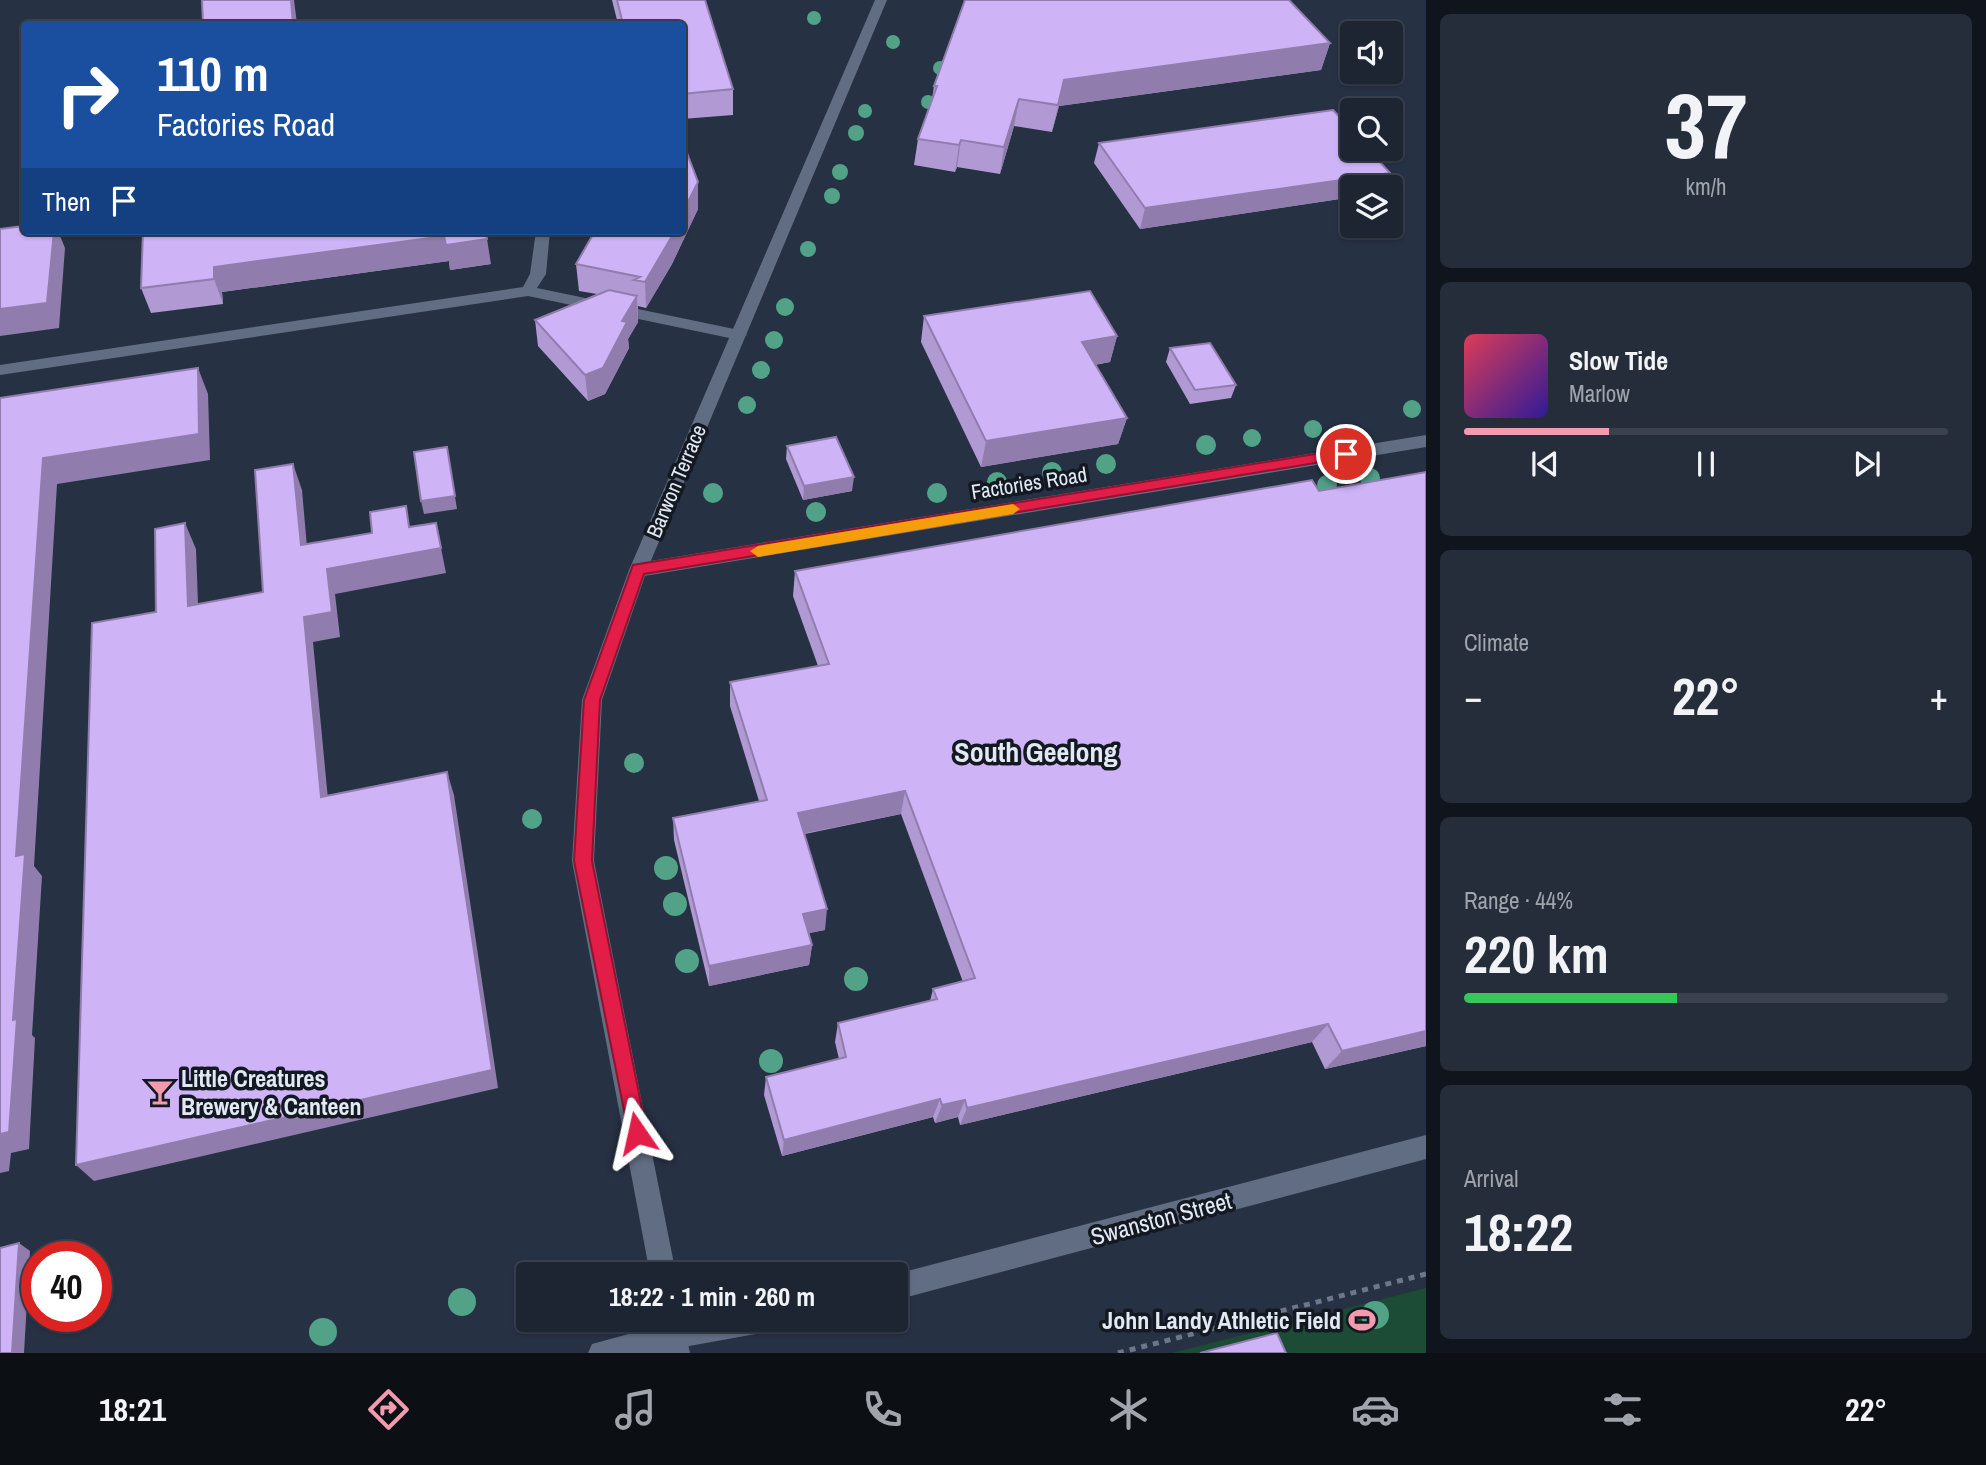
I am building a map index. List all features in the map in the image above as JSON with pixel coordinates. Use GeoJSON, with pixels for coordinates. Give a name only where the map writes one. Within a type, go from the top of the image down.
{"type":"FeatureCollection","features":[{"type":"Feature","properties":{"kind":"street","name":"Barwon Terrace"},"geometry":{"type":"LineString","coordinates":[[661,1262],[583,861],[592,700],[638,569],[881,0]]}},
{"type":"Feature","properties":{"kind":"street"},"geometry":{"type":"LineString","coordinates":[[528,291],[739,335]]}},
{"type":"Feature","properties":{"kind":"street","name":"Factories Road"},"geometry":{"type":"LineString","coordinates":[[638,569],[1426,441]]}},
{"type":"Feature","properties":{"kind":"street","name":"Swanston Street"},"geometry":{"type":"LineString","coordinates":[[908,1284],[1426,1147]]}},
{"type":"Feature","properties":{"kind":"street"},"geometry":{"type":"LineString","coordinates":[[600,1353],[695,1332]]}},
{"type":"Feature","properties":{"kind":"lane"},"geometry":{"type":"LineString","coordinates":[[0,370],[528,291],[538,274],[543,235]]}},
{"type":"Feature","properties":{"kind":"path"},"geometry":{"type":"LineString","coordinates":[[1118,1353],[1426,1273]]}},
{"type":"Feature","properties":{"kind":"green space","name":"John Landy Athletic Field"},"geometry":{"type":"Polygon","coordinates":[[[1426,1288],[1426,1353],[1172,1353],[1426,1288]]]}},
{"type":"Feature","properties":{"kind":"building"},"geometry":{"type":"Polygon","coordinates":[[[202,0],[291,0],[293,21],[203,21],[202,0]]]}},
{"type":"Feature","properties":{"kind":"building"},"geometry":{"type":"Polygon","coordinates":[[[617,0],[705,0],[733,89],[686,94],[686,21],[622,21],[617,0]]]}},
{"type":"Feature","properties":{"kind":"building"},"geometry":{"type":"Polygon","coordinates":[[[965,0],[1289,0],[1330,43],[1064,80],[1058,105],[1019,99],[1004,147],[961,140],[959,145],[918,139],[965,0]]]}},
{"type":"Feature","properties":{"kind":"building"},"geometry":{"type":"Polygon","coordinates":[[[1333,110],[1340,117],[1340,161],[1379,161],[1390,173],[1340,175],[1340,180],[1145,208],[1099,143],[1333,110]]]}},
{"type":"Feature","properties":{"kind":"building"},"geometry":{"type":"Polygon","coordinates":[[[686,150],[698,182],[686,206],[686,150]]]}},
{"type":"Feature","properties":{"kind":"building"},"geometry":{"type":"Polygon","coordinates":[[[21,226],[21,235],[54,235],[47,303],[0,309],[0,229],[21,226]]]}},
{"type":"Feature","properties":{"kind":"building"},"geometry":{"type":"Polygon","coordinates":[[[143,235],[486,235],[487,239],[446,245],[444,236],[214,267],[214,279],[141,288],[143,235]]]}},
{"type":"Feature","properties":{"kind":"building"},"geometry":{"type":"Polygon","coordinates":[[[593,235],[673,235],[645,282],[634,280],[640,277],[576,264],[593,235]]]}},
{"type":"Feature","properties":{"kind":"building"},"geometry":{"type":"Polygon","coordinates":[[[609,290],[637,296],[622,321],[627,322],[603,368],[585,375],[535,320],[609,290]]]}},
{"type":"Feature","properties":{"kind":"building"},"geometry":{"type":"Polygon","coordinates":[[[1090,291],[1117,336],[1082,342],[1127,418],[986,441],[924,316],[1090,291]]]}},
{"type":"Feature","properties":{"kind":"building"},"geometry":{"type":"Polygon","coordinates":[[[1210,343],[1236,385],[1195,390],[1170,348],[1210,343]]]}},
{"type":"Feature","properties":{"kind":"building"},"geometry":{"type":"Polygon","coordinates":[[[198,368],[199,434],[43,458],[16,856],[25,854],[13,1020],[17,1019],[9,1132],[0,1134],[0,398],[198,368]]]}},
{"type":"Feature","properties":{"kind":"building"},"geometry":{"type":"Polygon","coordinates":[[[836,437],[854,477],[804,486],[787,446],[836,437]]]}},
{"type":"Feature","properties":{"kind":"building"},"geometry":{"type":"Polygon","coordinates":[[[447,447],[455,496],[421,501],[414,452],[447,447]]]}},
{"type":"Feature","properties":{"kind":"building"},"geometry":{"type":"Polygon","coordinates":[[[293,464],[301,545],[372,533],[370,512],[406,506],[409,527],[436,523],[441,548],[327,569],[332,612],[304,617],[321,797],[447,772],[492,1070],[76,1165],[92,623],[156,612],[155,529],[185,523],[188,606],[263,592],[255,470],[293,464]]]}},
{"type":"Feature","properties":{"kind":"building"},"geometry":{"type":"Polygon","coordinates":[[[1426,472],[1426,1031],[1342,1051],[1328,1024],[967,1108],[965,1100],[942,1105],[940,1099],[784,1140],[766,1077],[846,1057],[838,1023],[937,999],[933,989],[975,978],[905,791],[798,813],[827,909],[803,914],[812,945],[709,966],[673,818],[767,800],[730,682],[829,664],[795,571],[1312,480],[1319,491],[1426,472]]]}},
{"type":"Feature","properties":{"kind":"building"},"geometry":{"type":"Polygon","coordinates":[[[19,1243],[12,1353],[0,1353],[0,1248],[19,1243]]]}},
{"type":"Feature","properties":{"kind":"building"},"geometry":{"type":"Polygon","coordinates":[[[1277,1333],[1286,1353],[1200,1353],[1277,1333]]]}},
{"type":"Feature","properties":{"kind":"slow traffic"},"geometry":{"type":"LineString","coordinates":[[758,551],[1013,509]]}},
{"type":"Feature","properties":{"kind":"place","name":"Little Creatures Brewery & Canteen"},"geometry":{"type":"Point","coordinates":[160,1092]}},
{"type":"Feature","properties":{"kind":"place","name":"John Landy Athletic Field"},"geometry":{"type":"Point","coordinates":[1362,1320]}},
{"type":"Feature","properties":{"kind":"district","name":"South Geelong"},"geometry":{"type":"Point","coordinates":[1036,752]}},
{"type":"Feature","properties":{"kind":"route"},"geometry":{"type":"LineString","coordinates":[[637,1133],[583,861],[592,700],[638,569],[676,565],[1346,454]]}}]}
